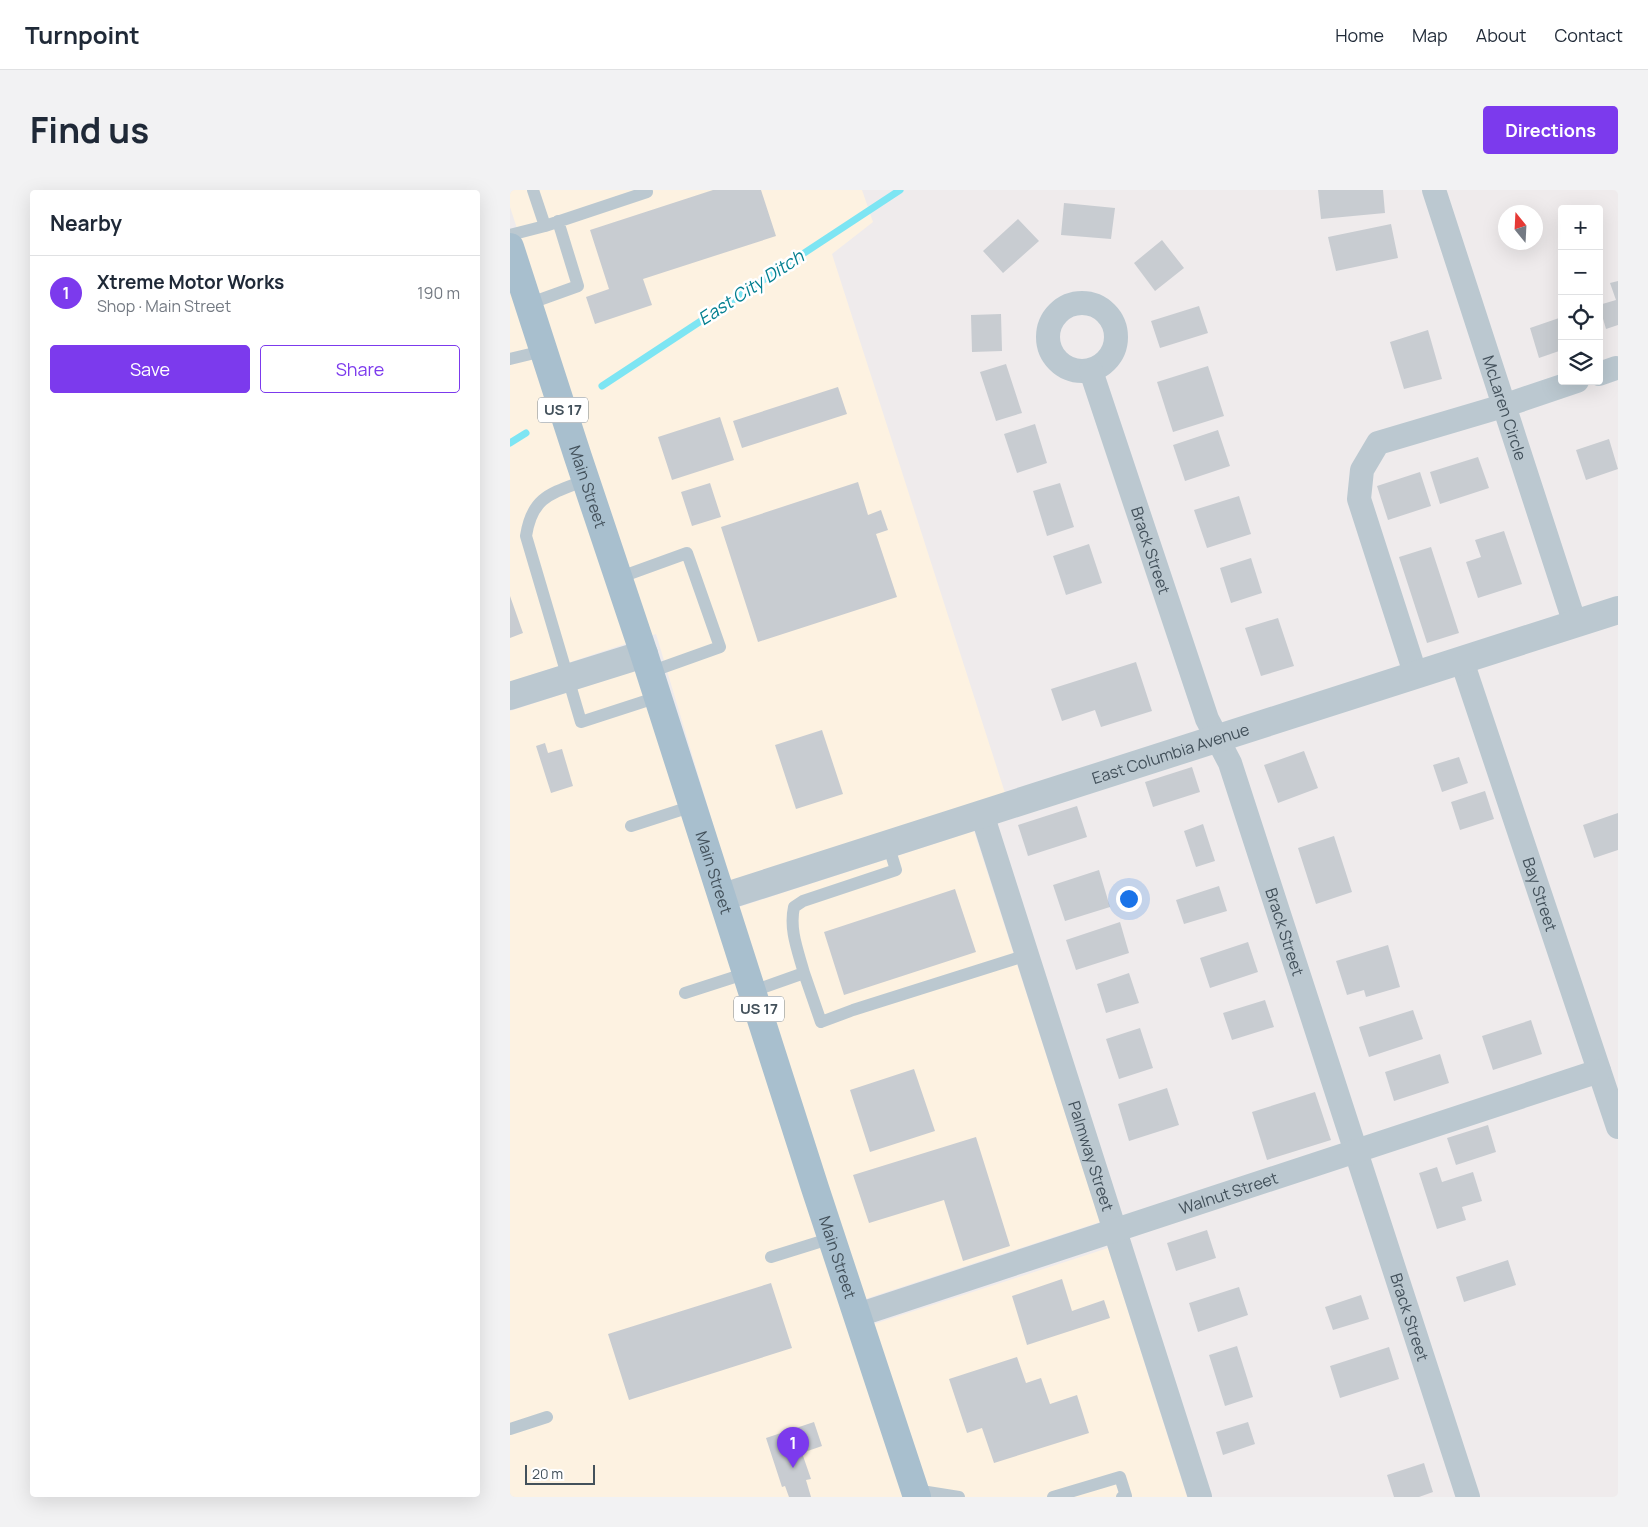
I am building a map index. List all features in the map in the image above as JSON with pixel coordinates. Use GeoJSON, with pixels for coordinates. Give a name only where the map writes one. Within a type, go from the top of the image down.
{"type":"FeatureCollection","features":[{"type":"Feature","properties":{"kind":"main road","name":"Main Street"},"geometry":{"type":"LineString","coordinates":[[512,258],[647,663],[916,1493]]}},
{"type":"Feature","properties":{"kind":"street","name":"McLaren Circle"},"geometry":{"type":"LineString","coordinates":[[1434,190],[1502,406],[1574,624]]}},
{"type":"Feature","properties":{"kind":"street","name":"Brack Street"},"geometry":{"type":"LineString","coordinates":[[1091,371],[1207,719],[1230,763],[1468,1497]]}},
{"type":"Feature","properties":{"kind":"street"},"geometry":{"type":"LineString","coordinates":[[1416,676],[1359,499],[1362,470],[1378,444],[1565,385]]}},
{"type":"Feature","properties":{"kind":"street","name":"East Columbia Avenue"},"geometry":{"type":"LineString","coordinates":[[723,897],[803,886],[888,844],[1618,610]]}},
{"type":"Feature","properties":{"kind":"street","name":"Bay Street"},"geometry":{"type":"LineString","coordinates":[[1462,661],[1618,1128]]}},
{"type":"Feature","properties":{"kind":"street"},"geometry":{"type":"LineString","coordinates":[[510,696],[567,678],[647,663]]}},
{"type":"Feature","properties":{"kind":"street","name":"Palmway Street"},"geometry":{"type":"LineString","coordinates":[[982,814],[1200,1497]]}},
{"type":"Feature","properties":{"kind":"street","name":"Walnut Street"},"geometry":{"type":"LineString","coordinates":[[858,1315],[1599,1071]]}},
{"type":"Feature","properties":{"kind":"lane"},"geometry":{"type":"LineString","coordinates":[[534,190],[545,226]]}},
{"type":"Feature","properties":{"kind":"lane"},"geometry":{"type":"LineString","coordinates":[[510,235],[545,226],[647,192]]}},
{"type":"Feature","properties":{"kind":"lane"},"geometry":{"type":"LineString","coordinates":[[528,304],[578,286],[558,221]]}},
{"type":"Feature","properties":{"kind":"lane"},"geometry":{"type":"LineString","coordinates":[[510,359],[543,351]]}},
{"type":"Feature","properties":{"kind":"lane"},"geometry":{"type":"LineString","coordinates":[[586,480],[546,496],[536,507],[528,522],[526,536],[581,722],[658,697]]}},
{"type":"Feature","properties":{"kind":"lane"},"geometry":{"type":"LineString","coordinates":[[618,578],[687,553],[720,646],[647,663]]}},
{"type":"Feature","properties":{"kind":"lane"},"geometry":{"type":"LineString","coordinates":[[631,826],[693,806]]}},
{"type":"Feature","properties":{"kind":"lane"},"geometry":{"type":"LineString","coordinates":[[803,886],[798,904],[794,907],[792,918],[793,934],[821,1022],[1027,955]]}},
{"type":"Feature","properties":{"kind":"lane"},"geometry":{"type":"LineString","coordinates":[[685,993],[804,973]]}},
{"type":"Feature","properties":{"kind":"lane"},"geometry":{"type":"LineString","coordinates":[[770,1257],[832,1238]]}},
{"type":"Feature","properties":{"kind":"lane"},"geometry":{"type":"LineString","coordinates":[[510,1429],[547,1417]]}},
{"type":"Feature","properties":{"kind":"lane"},"geometry":{"type":"LineString","coordinates":[[1053,1497],[1120,1477],[1126,1496],[1122,1497]]}},
{"type":"Feature","properties":{"kind":"lane"},"geometry":{"type":"LineString","coordinates":[[916,1493],[959,1497]]}},
{"type":"Feature","properties":{"kind":"shaded area"},"geometry":{"type":"Polygon","coordinates":[[[510,190],[862,190],[873,222],[832,254],[1005,793],[730,881],[656,634],[650,636],[510,207],[510,190]]]}},
{"type":"Feature","properties":{"kind":"shaded area"},"geometry":{"type":"Polygon","coordinates":[[[510,286],[628,643],[510,682],[510,286]]]}},
{"type":"Feature","properties":{"kind":"shaded area"},"geometry":{"type":"Polygon","coordinates":[[[637,670],[905,1497],[510,1497],[510,711],[637,670]]]}},
{"type":"Feature","properties":{"kind":"shaded area"},"geometry":{"type":"Polygon","coordinates":[[[974,831],[1100,1222],[865,1299],[739,907],[974,831]]]}},
{"type":"Feature","properties":{"kind":"shaded area"},"geometry":{"type":"Polygon","coordinates":[[[1108,1248],[1187,1497],[930,1497],[874,1324],[1108,1248]]]}},
{"type":"Feature","properties":{"kind":"building"},"geometry":{"type":"Polygon","coordinates":[[[713,190],[761,190],[776,236],[643,279],[652,305],[595,324],[586,297],[609,289],[590,230],[713,190]]]}},
{"type":"Feature","properties":{"kind":"building"},"geometry":{"type":"Polygon","coordinates":[[[1318,190],[1383,190],[1385,213],[1321,219],[1318,190]]]}},
{"type":"Feature","properties":{"kind":"building"},"geometry":{"type":"Polygon","coordinates":[[[1064,203],[1115,208],[1111,239],[1061,235],[1064,203]]]}},
{"type":"Feature","properties":{"kind":"building"},"geometry":{"type":"Polygon","coordinates":[[[1018,219],[1039,241],[1003,273],[983,251],[1018,219]]]}},
{"type":"Feature","properties":{"kind":"building"},"geometry":{"type":"Polygon","coordinates":[[[1391,224],[1398,258],[1336,271],[1328,237],[1391,224]]]}},
{"type":"Feature","properties":{"kind":"building"},"geometry":{"type":"Polygon","coordinates":[[[1162,240],[1184,268],[1155,291],[1134,263],[1162,240]]]}},
{"type":"Feature","properties":{"kind":"building"},"geometry":{"type":"Polygon","coordinates":[[[1618,281],[1618,325],[1606,329],[1603,319],[1603,304],[1616,300],[1610,283],[1618,281]]]}},
{"type":"Feature","properties":{"kind":"building"},"geometry":{"type":"Polygon","coordinates":[[[1199,306],[1208,333],[1160,348],[1151,321],[1199,306]]]}},
{"type":"Feature","properties":{"kind":"building"},"geometry":{"type":"Polygon","coordinates":[[[1001,314],[1002,351],[972,352],[971,315],[1001,314]]]}},
{"type":"Feature","properties":{"kind":"building"},"geometry":{"type":"Polygon","coordinates":[[[1558,318],[1558,351],[1539,358],[1530,328],[1558,318]]]}},
{"type":"Feature","properties":{"kind":"building"},"geometry":{"type":"Polygon","coordinates":[[[1428,330],[1442,379],[1404,389],[1390,342],[1428,330]]]}},
{"type":"Feature","properties":{"kind":"building"},"geometry":{"type":"Polygon","coordinates":[[[1006,364],[1022,413],[996,421],[980,372],[1006,364]]]}},
{"type":"Feature","properties":{"kind":"building"},"geometry":{"type":"Polygon","coordinates":[[[1208,366],[1224,416],[1173,432],[1157,382],[1208,366]]]}},
{"type":"Feature","properties":{"kind":"building"},"geometry":{"type":"Polygon","coordinates":[[[838,387],[847,414],[742,448],[733,421],[838,387]]]}},
{"type":"Feature","properties":{"kind":"building"},"geometry":{"type":"Polygon","coordinates":[[[720,417],[734,460],[672,480],[658,437],[720,417]]]}},
{"type":"Feature","properties":{"kind":"building"},"geometry":{"type":"Polygon","coordinates":[[[1035,424],[1047,463],[1017,473],[1004,434],[1035,424]]]}},
{"type":"Feature","properties":{"kind":"building"},"geometry":{"type":"Polygon","coordinates":[[[1218,430],[1230,466],[1185,481],[1173,445],[1218,430]]]}},
{"type":"Feature","properties":{"kind":"building"},"geometry":{"type":"Polygon","coordinates":[[[1609,439],[1618,469],[1586,480],[1576,450],[1609,439]]]}},
{"type":"Feature","properties":{"kind":"building"},"geometry":{"type":"Polygon","coordinates":[[[1478,457],[1489,488],[1440,504],[1430,472],[1478,457]]]}},
{"type":"Feature","properties":{"kind":"building"},"geometry":{"type":"Polygon","coordinates":[[[1420,472],[1431,506],[1388,520],[1377,486],[1420,472]]]}},
{"type":"Feature","properties":{"kind":"building"},"geometry":{"type":"Polygon","coordinates":[[[858,482],[868,515],[881,510],[888,530],[876,534],[897,597],[758,642],[721,527],[858,482]]]}},
{"type":"Feature","properties":{"kind":"building"},"geometry":{"type":"Polygon","coordinates":[[[710,483],[721,517],[692,526],[681,492],[710,483]]]}},
{"type":"Feature","properties":{"kind":"building"},"geometry":{"type":"Polygon","coordinates":[[[1060,483],[1074,527],[1047,536],[1033,491],[1060,483]]]}},
{"type":"Feature","properties":{"kind":"building"},"geometry":{"type":"Polygon","coordinates":[[[1239,496],[1251,534],[1207,548],[1194,510],[1239,496]]]}},
{"type":"Feature","properties":{"kind":"building"},"geometry":{"type":"Polygon","coordinates":[[[1504,531],[1522,584],[1478,598],[1466,562],[1481,557],[1475,540],[1504,531]]]}},
{"type":"Feature","properties":{"kind":"building"},"geometry":{"type":"Polygon","coordinates":[[[1089,544],[1102,583],[1066,595],[1053,556],[1089,544]]]}},
{"type":"Feature","properties":{"kind":"building"},"geometry":{"type":"Polygon","coordinates":[[[1431,547],[1459,633],[1427,643],[1399,557],[1431,547]]]}},
{"type":"Feature","properties":{"kind":"building"},"geometry":{"type":"Polygon","coordinates":[[[1251,558],[1262,593],[1231,603],[1220,568],[1251,558]]]}},
{"type":"Feature","properties":{"kind":"building"},"geometry":{"type":"Polygon","coordinates":[[[510,596],[523,633],[510,638],[510,596]]]}},
{"type":"Feature","properties":{"kind":"building"},"geometry":{"type":"Polygon","coordinates":[[[1278,618],[1294,666],[1261,676],[1245,628],[1278,618]]]}},
{"type":"Feature","properties":{"kind":"building"},"geometry":{"type":"Polygon","coordinates":[[[1136,662],[1152,711],[1101,727],[1095,710],[1062,721],[1051,689],[1136,662]]]}},
{"type":"Feature","properties":{"kind":"building"},"geometry":{"type":"Polygon","coordinates":[[[822,730],[843,794],[796,809],[775,745],[822,730]]]}},
{"type":"Feature","properties":{"kind":"building"},"geometry":{"type":"Polygon","coordinates":[[[545,743],[548,753],[562,749],[573,786],[551,793],[536,746],[545,743]]]}},
{"type":"Feature","properties":{"kind":"building"},"geometry":{"type":"Polygon","coordinates":[[[1304,751],[1318,788],[1278,803],[1264,765],[1304,751]]]}},
{"type":"Feature","properties":{"kind":"building"},"geometry":{"type":"Polygon","coordinates":[[[1459,757],[1468,783],[1442,792],[1433,765],[1459,757]]]}},
{"type":"Feature","properties":{"kind":"building"},"geometry":{"type":"Polygon","coordinates":[[[1192,767],[1200,792],[1153,807],[1145,782],[1192,767]]]}},
{"type":"Feature","properties":{"kind":"building"},"geometry":{"type":"Polygon","coordinates":[[[1485,791],[1494,819],[1460,830],[1451,802],[1485,791]]]}},
{"type":"Feature","properties":{"kind":"building"},"geometry":{"type":"Polygon","coordinates":[[[1077,806],[1087,837],[1028,856],[1018,825],[1077,806]]]}},
{"type":"Feature","properties":{"kind":"building"},"geometry":{"type":"Polygon","coordinates":[[[1618,813],[1618,850],[1594,858],[1583,825],[1618,813]]]}},
{"type":"Feature","properties":{"kind":"building"},"geometry":{"type":"Polygon","coordinates":[[[1203,824],[1215,861],[1196,867],[1184,831],[1203,824]]]}},
{"type":"Feature","properties":{"kind":"building"},"geometry":{"type":"Polygon","coordinates":[[[1334,836],[1352,892],[1316,904],[1298,848],[1334,836]]]}},
{"type":"Feature","properties":{"kind":"building"},"geometry":{"type":"Polygon","coordinates":[[[1099,870],[1110,907],[1065,921],[1053,885],[1099,870]]]}},
{"type":"Feature","properties":{"kind":"building"},"geometry":{"type":"Polygon","coordinates":[[[1219,886],[1227,911],[1184,924],[1176,900],[1219,886]]]}},
{"type":"Feature","properties":{"kind":"building"},"geometry":{"type":"Polygon","coordinates":[[[955,889],[976,952],[844,995],[824,932],[955,889]]]}},
{"type":"Feature","properties":{"kind":"building"},"geometry":{"type":"Polygon","coordinates":[[[1120,922],[1129,953],[1076,970],[1066,940],[1120,922]]]}},
{"type":"Feature","properties":{"kind":"building"},"geometry":{"type":"Polygon","coordinates":[[[1248,942],[1258,972],[1210,988],[1200,958],[1248,942]]]}},
{"type":"Feature","properties":{"kind":"building"},"geometry":{"type":"Polygon","coordinates":[[[1388,945],[1400,987],[1366,997],[1364,990],[1347,995],[1336,961],[1388,945]]]}},
{"type":"Feature","properties":{"kind":"building"},"geometry":{"type":"Polygon","coordinates":[[[1129,973],[1139,1003],[1106,1013],[1097,984],[1129,973]]]}},
{"type":"Feature","properties":{"kind":"building"},"geometry":{"type":"Polygon","coordinates":[[[1265,1000],[1274,1027],[1232,1040],[1223,1013],[1265,1000]]]}},
{"type":"Feature","properties":{"kind":"building"},"geometry":{"type":"Polygon","coordinates":[[[1413,1010],[1423,1039],[1369,1057],[1359,1027],[1413,1010]]]}},
{"type":"Feature","properties":{"kind":"building"},"geometry":{"type":"Polygon","coordinates":[[[1531,1020],[1542,1054],[1493,1070],[1482,1036],[1531,1020]]]}},
{"type":"Feature","properties":{"kind":"building"},"geometry":{"type":"Polygon","coordinates":[[[1140,1028],[1153,1068],[1119,1079],[1106,1039],[1140,1028]]]}},
{"type":"Feature","properties":{"kind":"building"},"geometry":{"type":"Polygon","coordinates":[[[1440,1054],[1449,1083],[1394,1101],[1385,1072],[1440,1054]]]}},
{"type":"Feature","properties":{"kind":"building"},"geometry":{"type":"Polygon","coordinates":[[[914,1069],[935,1131],[870,1152],[850,1090],[914,1069]]]}},
{"type":"Feature","properties":{"kind":"building"},"geometry":{"type":"Polygon","coordinates":[[[1167,1088],[1179,1125],[1129,1141],[1118,1104],[1167,1088]]]}},
{"type":"Feature","properties":{"kind":"building"},"geometry":{"type":"Polygon","coordinates":[[[1315,1092],[1331,1140],[1267,1160],[1252,1112],[1315,1092]]]}},
{"type":"Feature","properties":{"kind":"building"},"geometry":{"type":"Polygon","coordinates":[[[1488,1125],[1496,1152],[1456,1165],[1447,1138],[1488,1125]]]}},
{"type":"Feature","properties":{"kind":"building"},"geometry":{"type":"Polygon","coordinates":[[[976,1137],[1010,1246],[963,1261],[944,1200],[869,1223],[853,1175],[976,1137]]]}},
{"type":"Feature","properties":{"kind":"building"},"geometry":{"type":"Polygon","coordinates":[[[1437,1167],[1442,1182],[1473,1172],[1482,1201],[1462,1207],[1466,1220],[1437,1229],[1419,1173],[1437,1167]]]}},
{"type":"Feature","properties":{"kind":"building"},"geometry":{"type":"Polygon","coordinates":[[[1207,1230],[1216,1258],[1176,1271],[1167,1243],[1207,1230]]]}},
{"type":"Feature","properties":{"kind":"building"},"geometry":{"type":"Polygon","coordinates":[[[1508,1260],[1516,1285],[1464,1302],[1456,1277],[1508,1260]]]}},
{"type":"Feature","properties":{"kind":"building"},"geometry":{"type":"Polygon","coordinates":[[[1062,1279],[1072,1311],[1104,1300],[1110,1318],[1027,1345],[1012,1296],[1062,1279]]]}},
{"type":"Feature","properties":{"kind":"building"},"geometry":{"type":"Polygon","coordinates":[[[771,1283],[792,1348],[629,1400],[608,1334],[771,1283]]]}},
{"type":"Feature","properties":{"kind":"building"},"geometry":{"type":"Polygon","coordinates":[[[1239,1287],[1248,1315],[1198,1332],[1189,1303],[1239,1287]]]}},
{"type":"Feature","properties":{"kind":"building"},"geometry":{"type":"Polygon","coordinates":[[[1361,1295],[1369,1319],[1333,1330],[1325,1307],[1361,1295]]]}},
{"type":"Feature","properties":{"kind":"building"},"geometry":{"type":"Polygon","coordinates":[[[1237,1346],[1253,1397],[1225,1406],[1209,1355],[1237,1346]]]}},
{"type":"Feature","properties":{"kind":"building"},"geometry":{"type":"Polygon","coordinates":[[[1389,1347],[1399,1379],[1340,1398],[1330,1366],[1389,1347]]]}},
{"type":"Feature","properties":{"kind":"building"},"geometry":{"type":"Polygon","coordinates":[[[1017,1357],[1026,1383],[1041,1378],[1050,1404],[1077,1395],[1089,1433],[994,1463],[982,1428],[967,1433],[949,1379],[1017,1357]]]}},
{"type":"Feature","properties":{"kind":"building"},"geometry":{"type":"Polygon","coordinates":[[[814,1422],[822,1446],[802,1453],[811,1479],[806,1480],[811,1497],[789,1497],[785,1486],[782,1487],[766,1438],[814,1422]]]}},
{"type":"Feature","properties":{"kind":"building"},"geometry":{"type":"Polygon","coordinates":[[[1248,1422],[1255,1444],[1223,1455],[1216,1432],[1248,1422]]]}},
{"type":"Feature","properties":{"kind":"building"},"geometry":{"type":"Polygon","coordinates":[[[1424,1463],[1433,1492],[1419,1497],[1394,1497],[1387,1475],[1424,1463]]]}},
{"type":"Feature","properties":{"kind":"waterway","name":"East City Ditch"},"geometry":{"type":"LineString","coordinates":[[602,386],[900,190]]}},
{"type":"Feature","properties":{"kind":"waterway","name":"East City Ditch"},"geometry":{"type":"LineString","coordinates":[[510,443],[526,433]]}},
{"type":"Feature","properties":{"kind":"place","name":"Xtreme Motor Works"},"geometry":{"type":"Point","coordinates":[793,1468]}}]}
